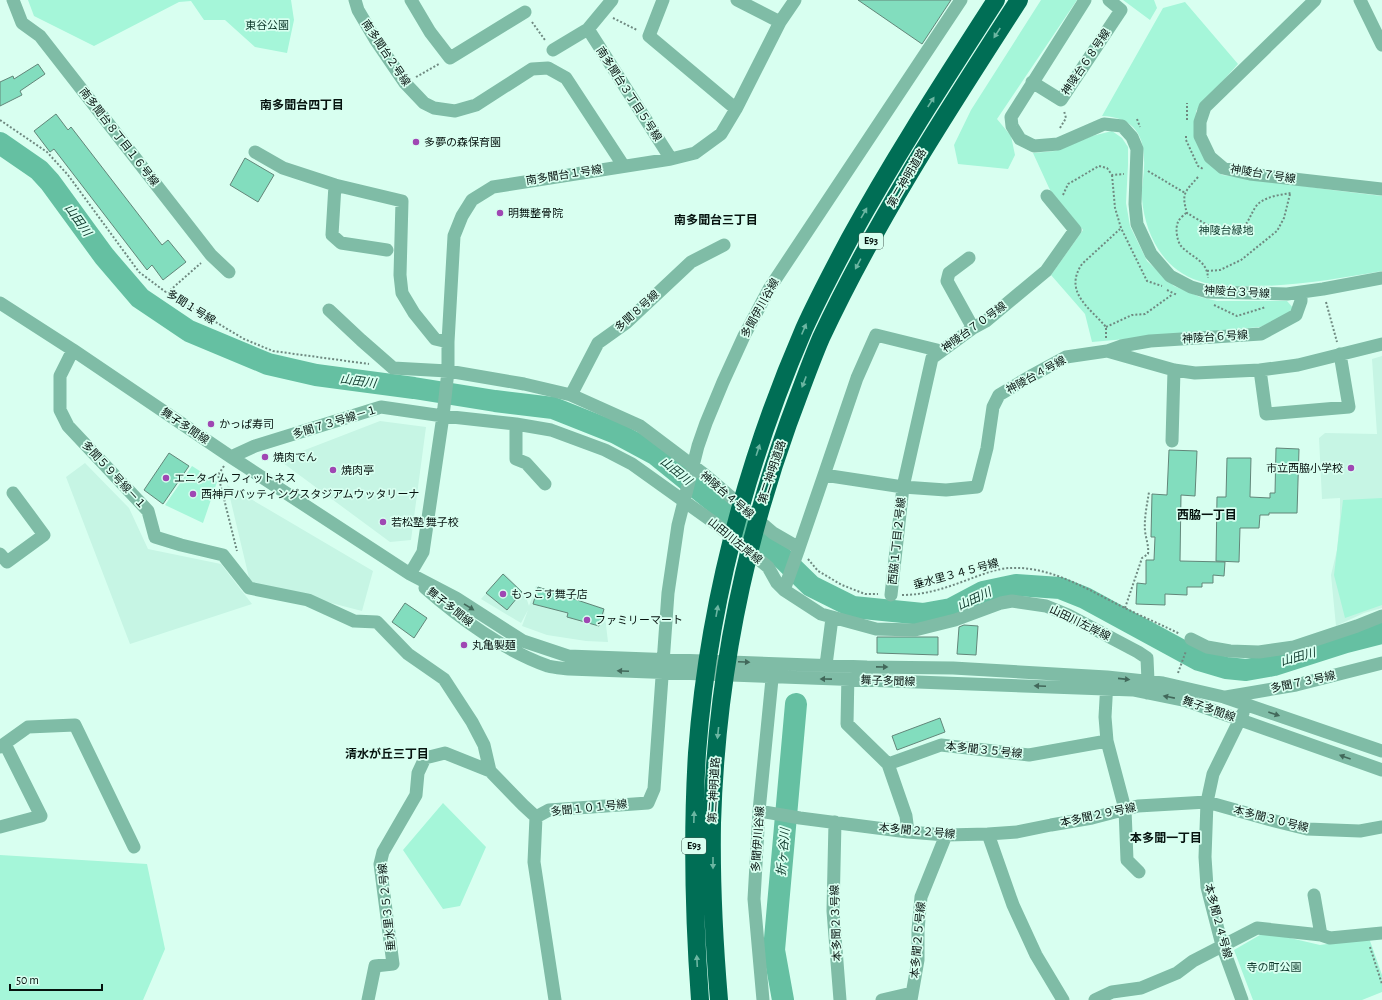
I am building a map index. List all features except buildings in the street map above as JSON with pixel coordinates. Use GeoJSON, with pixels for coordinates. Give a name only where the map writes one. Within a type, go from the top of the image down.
{"type":"FeatureCollection","features":[{"type":"Feature","properties":{"kind":"highway","name":"第二神明道路"},"geometry":{"type":"LineString","coordinates":[[700,1000],[695,896],[694,822],[698,752],[710,649],[730,550],[746,487],[782,382],[805,327],[831,274],[893,164],[996,0]]}},
{"type":"Feature","properties":{"kind":"highway","name":"第二神明道路"},"geometry":{"type":"LineString","coordinates":[[719,1000],[713,890],[712,824],[716,756],[722,694],[729,651],[746,565],[762,502],[799,395],[820,341],[846,288],[876,230],[911,171],[1018,0]]}},
{"type":"Feature","properties":{"kind":"street","name":"南多聞台８丁目１６号線"},"geometry":{"type":"LineString","coordinates":[[12,0],[22,23],[40,36],[211,255],[229,272]]}},
{"type":"Feature","properties":{"kind":"street","name":"南多聞台２号線"},"geometry":{"type":"LineString","coordinates":[[355,0],[358,10],[379,45],[405,84],[424,104],[434,108],[455,111],[476,105],[532,69],[548,68],[566,78],[623,166]]}},
{"type":"Feature","properties":{"kind":"street"},"geometry":{"type":"LineString","coordinates":[[411,0],[430,32],[450,58],[524,12]]}},
{"type":"Feature","properties":{"kind":"street"},"geometry":{"type":"LineString","coordinates":[[553,50],[588,29],[612,0]]}},
{"type":"Feature","properties":{"kind":"street"},"geometry":{"type":"LineString","coordinates":[[663,0],[649,36],[736,109]]}},
{"type":"Feature","properties":{"kind":"street"},"geometry":{"type":"LineString","coordinates":[[738,0],[780,22]]}},
{"type":"Feature","properties":{"kind":"street","name":"南多聞台１号線"},"geometry":{"type":"LineString","coordinates":[[410,574],[423,552],[443,416],[448,371],[448,342],[454,236],[462,216],[472,200],[493,187],[671,159],[695,153],[721,134],[736,109],[780,22],[795,0]]}},
{"type":"Feature","properties":{"kind":"street","name":"多聞伊川谷線"},"geometry":{"type":"LineString","coordinates":[[662,673],[668,593],[678,525],[698,446],[723,382],[744,336],[769,289],[960,0]]}},
{"type":"Feature","properties":{"kind":"street","name":"神陵台３号線"},"geometry":{"type":"LineString","coordinates":[[1085,0],[1011,117],[1012,126],[1020,139],[1034,146],[1058,144],[1104,124],[1122,126],[1132,137],[1137,149],[1142,172],[1135,204],[1137,224],[1151,254],[1170,276],[1191,287],[1208,292],[1286,294],[1382,278]]}},
{"type":"Feature","properties":{"kind":"street","name":"神陵台６８号線"},"geometry":{"type":"LineString","coordinates":[[1032,82],[1061,100],[1121,10],[1109,0]]}},
{"type":"Feature","properties":{"kind":"street","name":"神陵台７号線"},"geometry":{"type":"LineString","coordinates":[[1315,0],[1205,107],[1200,122],[1200,136],[1210,158],[1222,168],[1250,174],[1382,189]]}},
{"type":"Feature","properties":{"kind":"street"},"geometry":{"type":"LineString","coordinates":[[1360,0],[1381,40]]}},
{"type":"Feature","properties":{"kind":"street","name":"南多聞台３丁目５号線"},"geometry":{"type":"LineString","coordinates":[[588,29],[671,159]]}},
{"type":"Feature","properties":{"kind":"street"},"geometry":{"type":"LineString","coordinates":[[255,152],[283,168],[335,186],[402,201],[400,275],[402,293],[414,313],[436,338],[448,342]]}},
{"type":"Feature","properties":{"kind":"street"},"geometry":{"type":"LineString","coordinates":[[335,186],[332,235],[341,242],[386,250]]}},
{"type":"Feature","properties":{"kind":"street","name":"神陵台７０号線"},"geometry":{"type":"LineString","coordinates":[[903,487],[932,358],[973,328],[986,321],[1046,271],[1075,230],[1050,199]]}},
{"type":"Feature","properties":{"kind":"street","name":"多聞８号線"},"geometry":{"type":"LineString","coordinates":[[571,396],[598,343],[626,323],[691,262],[724,245]]}},
{"type":"Feature","properties":{"kind":"street"},"geometry":{"type":"LineString","coordinates":[[969,258],[949,273],[947,281],[973,328]]}},
{"type":"Feature","properties":{"kind":"street","name":"神陵台６号線"},"geometry":{"type":"LineString","coordinates":[[1107,351],[1121,346],[1150,342],[1261,334],[1296,315],[1301,301],[1301,292]]}},
{"type":"Feature","properties":{"kind":"street","name":"舞子多聞線"},"geometry":{"type":"LineString","coordinates":[[0,302],[231,457],[410,574],[456,598],[523,641],[568,656],[848,666],[960,668],[1148,687],[1382,770]]}},
{"type":"Feature","properties":{"kind":"street"},"geometry":{"type":"LineString","coordinates":[[329,310],[393,368],[448,371]]}},
{"type":"Feature","properties":{"kind":"street"},"geometry":{"type":"LineString","coordinates":[[784,590],[857,378],[876,336],[941,351]]}},
{"type":"Feature","properties":{"kind":"street","name":"神陵台４号線"},"geometry":{"type":"LineString","coordinates":[[824,475],[903,487],[946,490],[977,486],[987,448],[993,407],[999,395],[1066,357],[1107,351],[1174,370],[1194,373],[1260,370],[1298,365],[1382,344]]}},
{"type":"Feature","properties":{"kind":"street","name":"多聞５９号線－１"},"geometry":{"type":"LineString","coordinates":[[73,350],[60,376],[60,410],[68,426],[148,511],[155,537],[223,555],[249,588],[308,600],[354,621],[377,622],[408,654],[444,679],[472,722],[484,745],[490,771]]}},
{"type":"Feature","properties":{"kind":"street"},"geometry":{"type":"LineString","coordinates":[[1260,370],[1266,414],[1349,407],[1340,354]]}},
{"type":"Feature","properties":{"kind":"street"},"geometry":{"type":"LineString","coordinates":[[1172,441],[1174,370]]}},
{"type":"Feature","properties":{"kind":"street","name":"神陵台４号線"},"geometry":{"type":"LineString","coordinates":[[448,371],[524,384],[571,396],[640,426],[705,475],[773,533],[799,548]]}},
{"type":"Feature","properties":{"kind":"street","name":"多聞７３号線－１"},"geometry":{"type":"LineString","coordinates":[[231,457],[255,446],[381,407],[443,416]]}},
{"type":"Feature","properties":{"kind":"street","name":"山田川左岸線"},"geometry":{"type":"LineString","coordinates":[[443,416],[516,424],[552,430],[605,450],[632,464],[716,524],[768,567],[777,583],[784,590],[821,614],[876,629],[916,630],[954,620],[1001,603],[1012,601],[1046,606],[1068,615],[1147,658],[1148,687]]}},
{"type":"Feature","properties":{"kind":"street"},"geometry":{"type":"LineString","coordinates":[[516,424],[516,459],[526,463],[545,484]]}},
{"type":"Feature","properties":{"kind":"street","name":"西脇１丁目２号線"},"geometry":{"type":"LineString","coordinates":[[891,595],[903,487]]}},
{"type":"Feature","properties":{"kind":"street"},"geometry":{"type":"LineString","coordinates":[[0,554],[7,562],[44,535],[13,493]]}},
{"type":"Feature","properties":{"kind":"street","name":"舞子多聞線"},"geometry":{"type":"LineString","coordinates":[[410,574],[449,609],[521,655],[550,666],[569,669],[772,678],[1107,683]]}},
{"type":"Feature","properties":{"kind":"street"},"geometry":{"type":"LineString","coordinates":[[1190,639],[1207,647],[1230,651],[1259,652],[1294,647],[1382,616]]}},
{"type":"Feature","properties":{"kind":"street"},"geometry":{"type":"LineString","coordinates":[[826,665],[832,618]]}},
{"type":"Feature","properties":{"kind":"street","name":"多聞伊川谷線"},"geometry":{"type":"LineString","coordinates":[[763,1000],[754,899],[759,811],[773,663]]}},
{"type":"Feature","properties":{"kind":"street","name":"多聞７３号線"},"geometry":{"type":"LineString","coordinates":[[1224,697],[1296,685],[1382,663]]}},
{"type":"Feature","properties":{"kind":"street"},"geometry":{"type":"LineString","coordinates":[[848,666],[847,724],[888,764],[906,816],[908,832]]}},
{"type":"Feature","properties":{"kind":"street","name":"多聞１０１号線"},"geometry":{"type":"LineString","coordinates":[[555,1000],[534,862],[536,817],[549,810],[648,803],[654,789],[662,673]]}},
{"type":"Feature","properties":{"kind":"street"},"geometry":{"type":"LineString","coordinates":[[1107,683],[1105,717],[1107,741],[1125,809],[1127,860],[1139,872]]}},
{"type":"Feature","properties":{"kind":"street","name":"舞子多聞線"},"geometry":{"type":"LineString","coordinates":[[1148,687],[1163,683],[1224,697],[1382,752]]}},
{"type":"Feature","properties":{"kind":"street","name":"本多聞２４号線"},"geometry":{"type":"LineString","coordinates":[[1242,1000],[1222,945],[1207,887],[1205,857],[1208,802],[1213,774],[1247,704]]}},
{"type":"Feature","properties":{"kind":"street"},"geometry":{"type":"LineString","coordinates":[[0,827],[41,816],[3,745],[28,728],[75,725],[134,847]]}},
{"type":"Feature","properties":{"kind":"street","name":"本多聞３５号線"},"geometry":{"type":"LineString","coordinates":[[888,764],[941,745],[1030,755],[1107,741]]}},
{"type":"Feature","properties":{"kind":"street","name":"垂水里３５２号線"},"geometry":{"type":"LineString","coordinates":[[368,1000],[375,966],[393,964],[380,864],[383,852],[416,795],[418,773],[425,758],[445,753],[490,771]]}},
{"type":"Feature","properties":{"kind":"street"},"geometry":{"type":"LineString","coordinates":[[490,771],[536,817]]}},
{"type":"Feature","properties":{"kind":"street","name":"本多聞２９号線"},"geometry":{"type":"LineString","coordinates":[[988,834],[1017,832],[1092,818],[1138,806],[1208,802]]}},
{"type":"Feature","properties":{"kind":"street","name":"本多聞３０号線"},"geometry":{"type":"LineString","coordinates":[[1208,802],[1308,829],[1360,831],[1382,827]]}},
{"type":"Feature","properties":{"kind":"street","name":"本多聞２２号線"},"geometry":{"type":"LineString","coordinates":[[759,811],[800,818],[908,832],[946,835],[988,834]]}},
{"type":"Feature","properties":{"kind":"street","name":"本多聞２３号線"},"geometry":{"type":"LineString","coordinates":[[836,822],[833,911],[840,1000]]}},
{"type":"Feature","properties":{"kind":"street"},"geometry":{"type":"LineString","coordinates":[[988,834],[1013,905],[1036,955],[1063,1000]]}},
{"type":"Feature","properties":{"kind":"street","name":"本多聞２５号線"},"geometry":{"type":"LineString","coordinates":[[912,996],[918,960],[918,930],[921,897],[946,835]]}},
{"type":"Feature","properties":{"kind":"street"},"geometry":{"type":"LineString","coordinates":[[1314,895],[1321,935]]}},
{"type":"Feature","properties":{"kind":"street"},"geometry":{"type":"LineString","coordinates":[[1095,1000],[1112,992],[1141,988],[1177,973],[1193,961],[1257,928],[1321,935],[1330,938],[1382,933]]}},
{"type":"Feature","properties":{"kind":"street"},"geometry":{"type":"LineString","coordinates":[[882,1000],[912,996]]}},
{"type":"Feature","properties":{"kind":"path"},"geometry":{"type":"LineString","coordinates":[[524,12],[553,50]]}},
{"type":"Feature","properties":{"kind":"path"},"geometry":{"type":"LineString","coordinates":[[619,21],[649,36]]}},
{"type":"Feature","properties":{"kind":"path"},"geometry":{"type":"LineString","coordinates":[[1052,144],[1066,118],[1061,100]]}},
{"type":"Feature","properties":{"kind":"path","name":"多聞１号線"},"geometry":{"type":"LineString","coordinates":[[0,120],[47,152],[68,175],[139,272],[167,293],[244,339],[273,351],[371,365]]}},
{"type":"Feature","properties":{"kind":"path"},"geometry":{"type":"LineString","coordinates":[[1050,199],[1063,196],[1068,184],[1100,166],[1106,168],[1112,175],[1142,172],[1185,192]]}},
{"type":"Feature","properties":{"kind":"path"},"geometry":{"type":"LineString","coordinates":[[1198,177],[1185,192],[1183,203],[1186,213],[1213,228],[1233,233],[1242,229],[1259,204],[1275,195],[1291,193]]}},
{"type":"Feature","properties":{"kind":"path"},"geometry":{"type":"LineString","coordinates":[[1207,271],[1220,270],[1241,260],[1277,231],[1284,218],[1292,189]]}},
{"type":"Feature","properties":{"kind":"path"},"geometry":{"type":"LineString","coordinates":[[1186,213],[1178,221],[1177,233],[1180,245],[1202,263],[1207,271],[1208,292]]}},
{"type":"Feature","properties":{"kind":"path"},"geometry":{"type":"LineString","coordinates":[[1107,351],[1106,327],[1077,296],[1075,282],[1077,271],[1082,264],[1121,228]]}},
{"type":"Feature","properties":{"kind":"path"},"geometry":{"type":"LineString","coordinates":[[167,293],[211,255]]}},
{"type":"Feature","properties":{"kind":"path"},"geometry":{"type":"LineString","coordinates":[[1323,289],[1340,354]]}},
{"type":"Feature","properties":{"kind":"path"},"geometry":{"type":"LineString","coordinates":[[1106,327],[1132,315],[1145,314],[1173,294]]}},
{"type":"Feature","properties":{"kind":"path"},"geometry":{"type":"LineString","coordinates":[[231,457],[218,475],[235,543],[241,578]]}},
{"type":"Feature","properties":{"kind":"path"},"geometry":{"type":"LineString","coordinates":[[1125,608],[1142,558],[1148,554],[1149,548],[1145,531],[1145,514],[1149,492]]}},
{"type":"Feature","properties":{"kind":"path","name":"垂水里３４５号線"},"geometry":{"type":"LineString","coordinates":[[799,548],[818,571],[842,585],[865,594],[918,595],[952,586],[984,574],[1011,568],[1038,570],[1058,576],[1089,589],[1190,639]]}},
{"type":"Feature","properties":{"kind":"path"},"geometry":{"type":"LineString","coordinates":[[1178,674],[1190,639]]}},
{"type":"Feature","properties":{"kind":"path"},"geometry":{"type":"LineString","coordinates":[[1366,934],[1382,984]]}},
{"type":"Feature","properties":{"kind":"shaded area","name":"市立西脇小学校"},"geometry":{"type":"Polygon","coordinates":[[[1382,356],[1382,608],[1364,613],[1336,626],[1331,575],[1337,550],[1340,498],[1322,499],[1319,438],[1325,433],[1377,434],[1372,359],[1382,356]]]}},
{"type":"Feature","properties":{"kind":"shaded area"},"geometry":{"type":"Polygon","coordinates":[[[380,421],[426,427],[411,540],[390,542],[279,460],[380,421]]]}},
{"type":"Feature","properties":{"kind":"shaded area"},"geometry":{"type":"Polygon","coordinates":[[[85,463],[129,508],[148,549],[221,564],[252,604],[130,644],[66,477],[85,463]]]}},
{"type":"Feature","properties":{"kind":"shaded area"},"geometry":{"type":"Polygon","coordinates":[[[227,485],[373,571],[362,611],[250,582],[227,485]]]}},
{"type":"Feature","properties":{"kind":"shaded area"},"geometry":{"type":"Polygon","coordinates":[[[504,573],[525,594],[529,606],[536,586],[604,608],[608,642],[586,641],[547,635],[522,626],[528,610],[521,623],[481,599],[504,573]]]}},
{"type":"Feature","properties":{"kind":"green space","name":"東谷公園"},"geometry":{"type":"Polygon","coordinates":[[[28,0],[291,0],[294,20],[287,53],[255,47],[225,20],[204,20],[191,1],[179,2],[94,46],[34,16],[28,0]]]}},
{"type":"Feature","properties":{"kind":"green space"},"geometry":{"type":"Polygon","coordinates":[[[1041,0],[1077,0],[997,119],[1011,136],[1015,155],[1008,169],[958,164],[954,145],[971,110],[1041,0]]]}},
{"type":"Feature","properties":{"kind":"green space"},"geometry":{"type":"Polygon","coordinates":[[[1123,0],[1154,0],[1157,8],[1150,20],[1123,0]]]}},
{"type":"Feature","properties":{"kind":"green space","name":"神陵台緑地"},"geometry":{"type":"Polygon","coordinates":[[[1185,2],[1238,64],[1196,111],[1195,139],[1205,158],[1222,175],[1382,196],[1382,271],[1331,280],[1296,284],[1233,286],[1210,284],[1186,276],[1175,268],[1158,249],[1147,225],[1144,212],[1142,194],[1144,160],[1141,141],[1134,128],[1128,123],[1120,119],[1102,116],[1163,8],[1185,2]]]}},
{"type":"Feature","properties":{"kind":"green space"},"geometry":{"type":"Polygon","coordinates":[[[1112,131],[1122,138],[1128,147],[1126,203],[1130,226],[1147,261],[1174,286],[1200,297],[1217,301],[1287,301],[1294,309],[1274,321],[1260,327],[1092,342],[1085,314],[1051,275],[1083,230],[1050,190],[1033,153],[1055,151],[1092,136],[1112,131]]]}},
{"type":"Feature","properties":{"kind":"green space","name":"西神戸バッティングスタジアムウッタリーナ"},"geometry":{"type":"Polygon","coordinates":[[[192,466],[217,482],[203,523],[165,505],[192,466]]]}},
{"type":"Feature","properties":{"kind":"green space"},"geometry":{"type":"Polygon","coordinates":[[[1382,498],[1382,605],[1345,618],[1334,575],[1343,500],[1382,498]]]}},
{"type":"Feature","properties":{"kind":"green space"},"geometry":{"type":"Polygon","coordinates":[[[443,803],[486,847],[460,906],[443,909],[403,850],[443,803]]]}},
{"type":"Feature","properties":{"kind":"green space"},"geometry":{"type":"Polygon","coordinates":[[[0,855],[147,864],[165,949],[143,1000],[0,1000],[0,855]]]}},
{"type":"Feature","properties":{"kind":"green space","name":"寺の町公園"},"geometry":{"type":"Polygon","coordinates":[[[1265,932],[1320,945],[1369,938],[1382,975],[1382,992],[1362,1000],[1253,1000],[1234,950],[1265,932]]]}},
{"type":"Feature","properties":{"kind":"waterway","name":"山田川"},"geometry":{"type":"LineString","coordinates":[[0,143],[39,170],[50,182],[104,256],[140,298],[189,331],[268,364],[316,375],[553,408],[616,433],[655,454],[776,552],[811,586],[853,607],[923,614],[951,609],[983,592],[1016,585],[1060,588],[1085,598],[1199,660],[1226,668],[1246,670],[1274,665],[1346,642],[1382,633]]}},
{"type":"Feature","properties":{"kind":"waterway","name":"折ヶ谷川"},"geometry":{"type":"LineString","coordinates":[[783,1000],[774,950],[796,704]]}},
{"type":"Feature","properties":{"kind":"place","name":"多夢の森保育園"},"geometry":{"type":"Point","coordinates":[416,142]}},
{"type":"Feature","properties":{"kind":"place","name":"明舞整骨院"},"geometry":{"type":"Point","coordinates":[500,213]}},
{"type":"Feature","properties":{"kind":"place","name":"かっぱ寿司"},"geometry":{"type":"Point","coordinates":[211,424]}},
{"type":"Feature","properties":{"kind":"place","name":"焼肉でん"},"geometry":{"type":"Point","coordinates":[265,457]}},
{"type":"Feature","properties":{"kind":"place","name":"市立西脇小学校"},"geometry":{"type":"Point","coordinates":[1351,468]}},
{"type":"Feature","properties":{"kind":"place","name":"焼肉亭"},"geometry":{"type":"Point","coordinates":[333,470]}},
{"type":"Feature","properties":{"kind":"place","name":"エニタイム フィットネス"},"geometry":{"type":"Point","coordinates":[166,478]}},
{"type":"Feature","properties":{"kind":"place","name":"西神戸バッティングスタジアムウッタリーナ"},"geometry":{"type":"Point","coordinates":[193,494]}},
{"type":"Feature","properties":{"kind":"place","name":"若松塾 舞子校"},"geometry":{"type":"Point","coordinates":[383,522]}},
{"type":"Feature","properties":{"kind":"place","name":"もっこす舞子店"},"geometry":{"type":"Point","coordinates":[503,594]}},
{"type":"Feature","properties":{"kind":"place","name":"ファミリーマート"},"geometry":{"type":"Point","coordinates":[587,620]}},
{"type":"Feature","properties":{"kind":"place","name":"丸亀製麺"},"geometry":{"type":"Point","coordinates":[464,645]}},
{"type":"Feature","properties":{"kind":"district","name":"南多聞台四丁目"},"geometry":{"type":"Point","coordinates":[302,105]}},
{"type":"Feature","properties":{"kind":"district","name":"南多聞台三丁目"},"geometry":{"type":"Point","coordinates":[716,220]}},
{"type":"Feature","properties":{"kind":"district","name":"西脇一丁目"},"geometry":{"type":"Point","coordinates":[1207,515]}},
{"type":"Feature","properties":{"kind":"district","name":"清水が丘三丁目"},"geometry":{"type":"Point","coordinates":[387,754]}},
{"type":"Feature","properties":{"kind":"district","name":"本多聞一丁目"},"geometry":{"type":"Point","coordinates":[1166,838]}}]}
